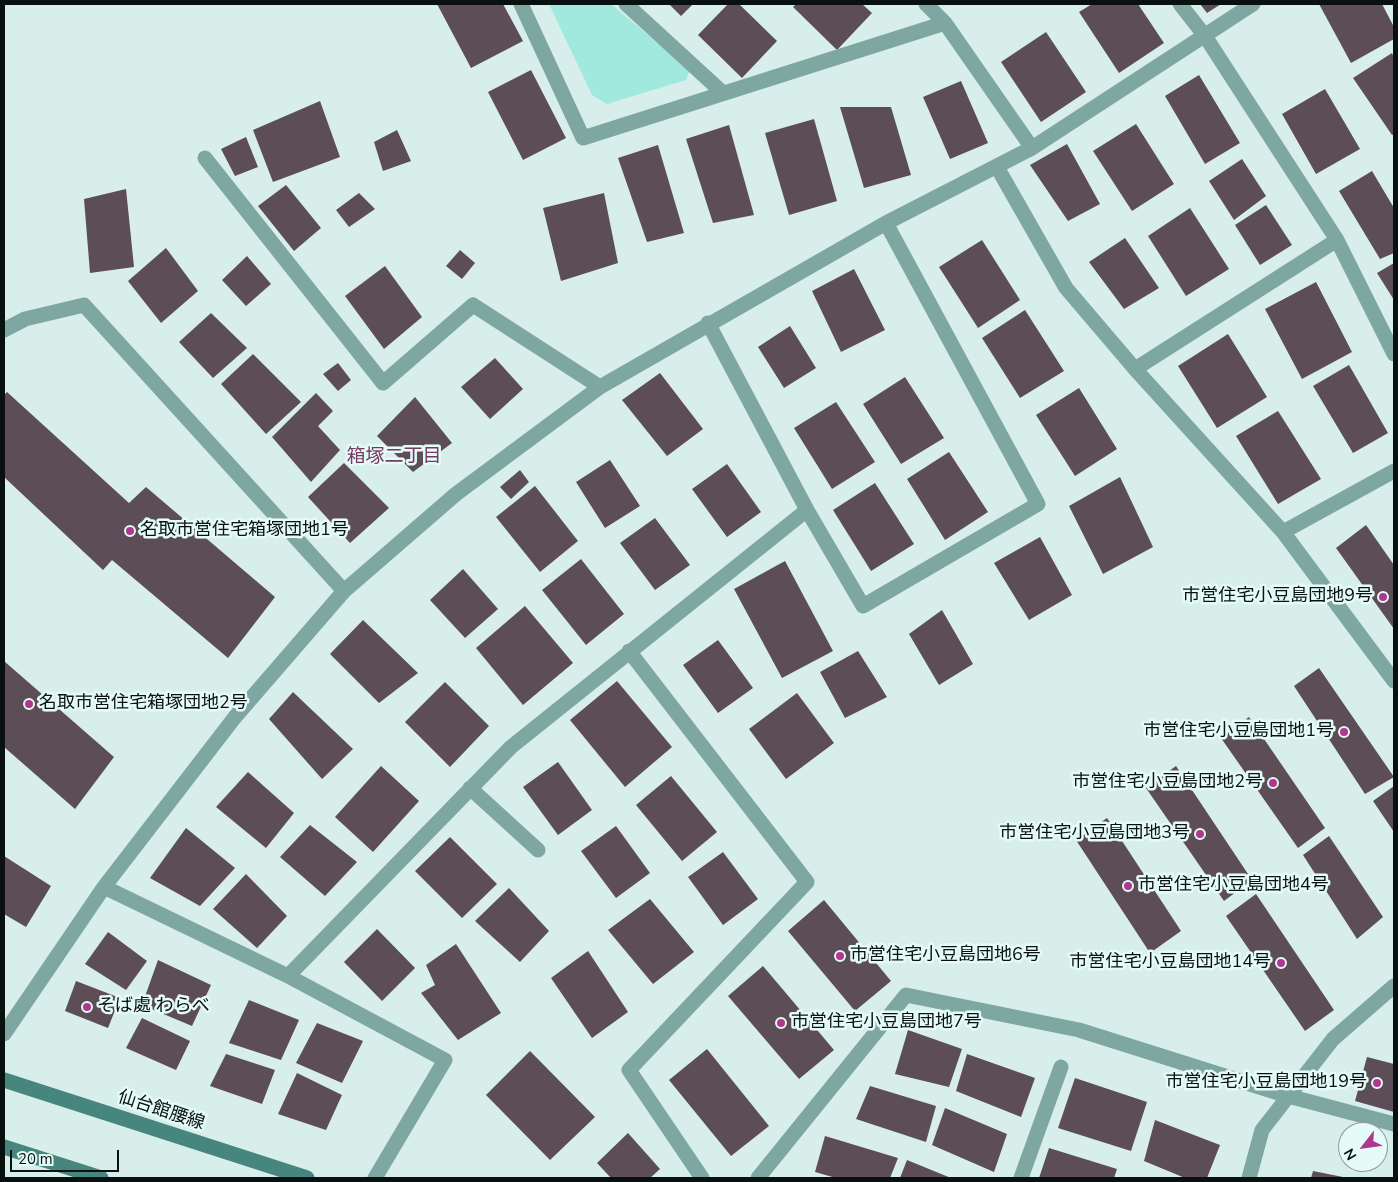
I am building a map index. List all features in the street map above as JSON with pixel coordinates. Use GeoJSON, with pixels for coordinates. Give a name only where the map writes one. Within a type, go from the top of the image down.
{"type":"FeatureCollection","features":[{"type":"Feature","properties":{"kind":"main road","name":"仙台館腰線"},"geometry":{"type":"LineString","coordinates":[[4,1080],[307,1178]]}},
{"type":"Feature","properties":{"kind":"main road"},"geometry":{"type":"LineString","coordinates":[[4,1147],[101,1178]]}},
{"type":"Feature","properties":{"kind":"street"},"geometry":{"type":"LineString","coordinates":[[521,4],[584,138],[945,23]]}},
{"type":"Feature","properties":{"kind":"street"},"geometry":{"type":"LineString","coordinates":[[626,4],[723,93]]}},
{"type":"Feature","properties":{"kind":"street"},"geometry":{"type":"LineString","coordinates":[[926,4],[945,23],[1032,148]]}},
{"type":"Feature","properties":{"kind":"street"},"geometry":{"type":"LineString","coordinates":[[1180,4],[1205,36],[1337,240],[1394,354]]}},
{"type":"Feature","properties":{"kind":"street"},"geometry":{"type":"LineString","coordinates":[[4,1034],[104,888],[235,718],[344,591],[456,494],[600,387],[708,323],[886,223],[1032,148],[1253,4]]}},
{"type":"Feature","properties":{"kind":"street"},"geometry":{"type":"LineString","coordinates":[[205,158],[383,383],[473,304],[600,387]]}},
{"type":"Feature","properties":{"kind":"street"},"geometry":{"type":"LineString","coordinates":[[997,167],[1066,288],[1135,369],[1283,532],[1394,681]]}},
{"type":"Feature","properties":{"kind":"street"},"geometry":{"type":"LineString","coordinates":[[708,323],[807,510],[863,606],[1038,504],[886,223]]}},
{"type":"Feature","properties":{"kind":"street"},"geometry":{"type":"LineString","coordinates":[[1135,369],[1337,240]]}},
{"type":"Feature","properties":{"kind":"street"},"geometry":{"type":"LineString","coordinates":[[4,330],[25,319],[84,305],[344,591]]}},
{"type":"Feature","properties":{"kind":"street"},"geometry":{"type":"LineString","coordinates":[[1283,532],[1394,471]]}},
{"type":"Feature","properties":{"kind":"street"},"geometry":{"type":"LineString","coordinates":[[288,976],[511,747],[807,510]]}},
{"type":"Feature","properties":{"kind":"street"},"geometry":{"type":"LineString","coordinates":[[629,651],[807,882],[629,1070],[702,1178]]}},
{"type":"Feature","properties":{"kind":"street"},"geometry":{"type":"LineString","coordinates":[[470,788],[538,850]]}},
{"type":"Feature","properties":{"kind":"street"},"geometry":{"type":"LineString","coordinates":[[104,888],[288,976],[445,1060],[375,1178]]}},
{"type":"Feature","properties":{"kind":"street"},"geometry":{"type":"LineString","coordinates":[[1249,1178],[1262,1130],[1333,1039],[1394,986]]}},
{"type":"Feature","properties":{"kind":"street"},"geometry":{"type":"LineString","coordinates":[[758,1178],[906,995],[1079,1030],[1288,1096],[1394,1124]]}},
{"type":"Feature","properties":{"kind":"street"},"geometry":{"type":"LineString","coordinates":[[1021,1178],[1061,1067]]}},
{"type":"Feature","properties":{"kind":"shaded area"},"geometry":{"type":"Polygon","coordinates":[[[549,4],[611,4],[690,70],[686,80],[607,104],[592,95],[549,4]]]}},
{"type":"Feature","properties":{"kind":"building"},"geometry":{"type":"Polygon","coordinates":[[[437,4],[503,4],[523,41],[471,68],[437,4]]]}},
{"type":"Feature","properties":{"kind":"building"},"geometry":{"type":"Polygon","coordinates":[[[669,4],[693,4],[681,16],[669,4]]]}},
{"type":"Feature","properties":{"kind":"building"},"geometry":{"type":"Polygon","coordinates":[[[728,4],[739,4],[777,41],[742,78],[698,35],[728,4]]]}},
{"type":"Feature","properties":{"kind":"building"},"geometry":{"type":"Polygon","coordinates":[[[796,4],[862,4],[872,13],[837,50],[793,7],[796,4]]]}},
{"type":"Feature","properties":{"kind":"building"},"geometry":{"type":"Polygon","coordinates":[[[1092,4],[1138,4],[1164,43],[1119,73],[1079,12],[1092,4]]]}},
{"type":"Feature","properties":{"kind":"building"},"geometry":{"type":"Polygon","coordinates":[[[1200,4],[1221,4],[1207,13],[1200,4]]]}},
{"type":"Feature","properties":{"kind":"building"},"geometry":{"type":"Polygon","coordinates":[[[1319,4],[1382,4],[1394,27],[1394,39],[1351,63],[1319,4]]]}},
{"type":"Feature","properties":{"kind":"building"},"geometry":{"type":"Polygon","coordinates":[[[1046,32],[1086,92],[1041,122],[1001,62],[1046,32]]]}},
{"type":"Feature","properties":{"kind":"building"},"geometry":{"type":"Polygon","coordinates":[[[1392,53],[1394,58],[1394,134],[1392,135],[1353,78],[1392,53]]]}},
{"type":"Feature","properties":{"kind":"building"},"geometry":{"type":"Polygon","coordinates":[[[531,70],[566,138],[523,160],[488,92],[531,70]]]}},
{"type":"Feature","properties":{"kind":"building"},"geometry":{"type":"Polygon","coordinates":[[[1199,75],[1240,143],[1205,164],[1165,96],[1199,75]]]}},
{"type":"Feature","properties":{"kind":"building"},"geometry":{"type":"Polygon","coordinates":[[[961,81],[988,143],[950,159],[923,97],[961,81]]]}},
{"type":"Feature","properties":{"kind":"building"},"geometry":{"type":"Polygon","coordinates":[[[1325,89],[1360,149],[1316,174],[1282,114],[1325,89]]]}},
{"type":"Feature","properties":{"kind":"building"},"geometry":{"type":"Polygon","coordinates":[[[320,101],[340,157],[273,182],[253,130],[320,101]]]}},
{"type":"Feature","properties":{"kind":"building"},"geometry":{"type":"Polygon","coordinates":[[[840,107],[891,107],[911,175],[864,188],[840,107]]]}},
{"type":"Feature","properties":{"kind":"building"},"geometry":{"type":"Polygon","coordinates":[[[814,119],[837,201],[789,215],[765,133],[814,119]]]}},
{"type":"Feature","properties":{"kind":"building"},"geometry":{"type":"Polygon","coordinates":[[[1136,124],[1174,184],[1132,211],[1093,151],[1136,124]]]}},
{"type":"Feature","properties":{"kind":"building"},"geometry":{"type":"Polygon","coordinates":[[[729,125],[754,215],[713,223],[686,139],[729,125]]]}},
{"type":"Feature","properties":{"kind":"building"},"geometry":{"type":"Polygon","coordinates":[[[397,130],[411,161],[383,171],[374,142],[397,130]]]}},
{"type":"Feature","properties":{"kind":"building"},"geometry":{"type":"Polygon","coordinates":[[[246,137],[258,167],[235,176],[221,149],[246,137]]]}},
{"type":"Feature","properties":{"kind":"building"},"geometry":{"type":"Polygon","coordinates":[[[1067,144],[1100,204],[1068,221],[1030,165],[1067,144]]]}},
{"type":"Feature","properties":{"kind":"building"},"geometry":{"type":"Polygon","coordinates":[[[658,145],[684,233],[647,242],[618,158],[658,145]]]}},
{"type":"Feature","properties":{"kind":"building"},"geometry":{"type":"Polygon","coordinates":[[[1242,159],[1266,196],[1234,220],[1209,181],[1242,159]]]}},
{"type":"Feature","properties":{"kind":"building"},"geometry":{"type":"Polygon","coordinates":[[[1372,171],[1394,208],[1394,253],[1380,259],[1339,191],[1372,171]]]}},
{"type":"Feature","properties":{"kind":"building"},"geometry":{"type":"Polygon","coordinates":[[[286,185],[321,228],[294,251],[258,206],[286,185]]]}},
{"type":"Feature","properties":{"kind":"building"},"geometry":{"type":"Polygon","coordinates":[[[126,189],[134,267],[90,273],[84,199],[126,189]]]}},
{"type":"Feature","properties":{"kind":"building"},"geometry":{"type":"Polygon","coordinates":[[[359,193],[375,209],[349,227],[336,210],[359,193]]]}},
{"type":"Feature","properties":{"kind":"building"},"geometry":{"type":"Polygon","coordinates":[[[604,193],[618,263],[561,281],[543,208],[604,193]]]}},
{"type":"Feature","properties":{"kind":"building"},"geometry":{"type":"Polygon","coordinates":[[[1266,205],[1292,245],[1260,265],[1235,225],[1266,205]]]}},
{"type":"Feature","properties":{"kind":"building"},"geometry":{"type":"Polygon","coordinates":[[[1190,208],[1229,269],[1186,296],[1148,236],[1190,208]]]}},
{"type":"Feature","properties":{"kind":"building"},"geometry":{"type":"Polygon","coordinates":[[[1125,238],[1159,288],[1124,309],[1089,262],[1125,238]]]}},
{"type":"Feature","properties":{"kind":"building"},"geometry":{"type":"Polygon","coordinates":[[[982,240],[1020,300],[978,328],[939,267],[982,240]]]}},
{"type":"Feature","properties":{"kind":"building"},"geometry":{"type":"Polygon","coordinates":[[[166,248],[198,291],[161,323],[128,281],[166,248]]]}},
{"type":"Feature","properties":{"kind":"building"},"geometry":{"type":"Polygon","coordinates":[[[460,250],[475,263],[462,279],[446,266],[460,250]]]}},
{"type":"Feature","properties":{"kind":"building"},"geometry":{"type":"Polygon","coordinates":[[[247,256],[271,284],[246,306],[222,280],[247,256]]]}},
{"type":"Feature","properties":{"kind":"building"},"geometry":{"type":"Polygon","coordinates":[[[1394,263],[1394,300],[1377,273],[1394,263]]]}},
{"type":"Feature","properties":{"kind":"building"},"geometry":{"type":"Polygon","coordinates":[[[385,266],[422,317],[384,349],[345,296],[385,266]]]}},
{"type":"Feature","properties":{"kind":"building"},"geometry":{"type":"Polygon","coordinates":[[[854,269],[885,330],[841,352],[812,291],[854,269]]]}},
{"type":"Feature","properties":{"kind":"building"},"geometry":{"type":"Polygon","coordinates":[[[1316,282],[1352,352],[1302,379],[1265,309],[1316,282]]]}},
{"type":"Feature","properties":{"kind":"building"},"geometry":{"type":"Polygon","coordinates":[[[1025,310],[1064,371],[1020,398],[982,338],[1025,310]]]}},
{"type":"Feature","properties":{"kind":"building"},"geometry":{"type":"Polygon","coordinates":[[[211,313],[247,348],[213,378],[179,342],[211,313]]]}},
{"type":"Feature","properties":{"kind":"building"},"geometry":{"type":"Polygon","coordinates":[[[790,326],[816,368],[784,388],[758,347],[790,326]]]}},
{"type":"Feature","properties":{"kind":"building"},"geometry":{"type":"Polygon","coordinates":[[[1228,334],[1267,397],[1217,428],[1178,366],[1228,334]]]}},
{"type":"Feature","properties":{"kind":"building"},"geometry":{"type":"Polygon","coordinates":[[[253,354],[301,402],[266,434],[221,384],[253,354]]]}},
{"type":"Feature","properties":{"kind":"building"},"geometry":{"type":"Polygon","coordinates":[[[495,358],[523,389],[490,419],[461,387],[495,358]]]}},
{"type":"Feature","properties":{"kind":"building"},"geometry":{"type":"Polygon","coordinates":[[[338,363],[351,380],[338,391],[323,374],[338,363]]]}},
{"type":"Feature","properties":{"kind":"building"},"geometry":{"type":"Polygon","coordinates":[[[1349,365],[1388,433],[1353,453],[1313,386],[1349,365]]]}},
{"type":"Feature","properties":{"kind":"building"},"geometry":{"type":"Polygon","coordinates":[[[660,373],[703,429],[667,456],[622,400],[660,373]]]}},
{"type":"Feature","properties":{"kind":"building"},"geometry":{"type":"Polygon","coordinates":[[[905,377],[944,438],[901,464],[863,404],[905,377]]]}},
{"type":"Feature","properties":{"kind":"building"},"geometry":{"type":"Polygon","coordinates":[[[1079,388],[1117,449],[1075,476],[1036,415],[1079,388]]]}},
{"type":"Feature","properties":{"kind":"building","name":"名取市営住宅箱塚団地1号"},"geometry":{"type":"Polygon","coordinates":[[[7,392],[129,503],[146,487],[275,597],[228,658],[112,560],[103,570],[4,477],[4,395],[7,392]]]}},
{"type":"Feature","properties":{"kind":"building"},"geometry":{"type":"Polygon","coordinates":[[[316,393],[333,411],[318,426],[340,450],[311,482],[272,437],[316,393]]]}},
{"type":"Feature","properties":{"kind":"building"},"geometry":{"type":"Polygon","coordinates":[[[415,397],[452,443],[413,472],[377,436],[415,397]]]}},
{"type":"Feature","properties":{"kind":"building"},"geometry":{"type":"Polygon","coordinates":[[[836,402],[875,462],[832,489],[794,428],[836,402]]]}},
{"type":"Feature","properties":{"kind":"building"},"geometry":{"type":"Polygon","coordinates":[[[1278,411],[1321,479],[1278,504],[1236,436],[1278,411]]]}},
{"type":"Feature","properties":{"kind":"building"},"geometry":{"type":"Polygon","coordinates":[[[949,452],[988,512],[945,540],[907,479],[949,452]]]}},
{"type":"Feature","properties":{"kind":"building"},"geometry":{"type":"Polygon","coordinates":[[[610,460],[640,506],[605,528],[576,482],[610,460]]]}},
{"type":"Feature","properties":{"kind":"building"},"geometry":{"type":"Polygon","coordinates":[[[344,463],[389,508],[350,543],[308,497],[344,463]]]}},
{"type":"Feature","properties":{"kind":"building"},"geometry":{"type":"Polygon","coordinates":[[[727,464],[761,512],[727,537],[692,489],[727,464]]]}},
{"type":"Feature","properties":{"kind":"building"},"geometry":{"type":"Polygon","coordinates":[[[520,470],[529,482],[511,499],[500,487],[520,470]]]}},
{"type":"Feature","properties":{"kind":"building"},"geometry":{"type":"Polygon","coordinates":[[[1120,477],[1153,547],[1103,574],[1069,506],[1120,477]]]}},
{"type":"Feature","properties":{"kind":"building"},"geometry":{"type":"Polygon","coordinates":[[[875,483],[914,544],[871,571],[833,510],[875,483]]]}},
{"type":"Feature","properties":{"kind":"building"},"geometry":{"type":"Polygon","coordinates":[[[535,486],[578,541],[540,572],[496,517],[535,486]]]}},
{"type":"Feature","properties":{"kind":"building"},"geometry":{"type":"Polygon","coordinates":[[[655,518],[690,565],[655,590],[620,543],[655,518]]]}},
{"type":"Feature","properties":{"kind":"building","name":"市営住宅小豆島団地9号"},"geometry":{"type":"Polygon","coordinates":[[[1366,525],[1394,565],[1394,629],[1336,548],[1366,525]]]}},
{"type":"Feature","properties":{"kind":"building"},"geometry":{"type":"Polygon","coordinates":[[[1040,537],[1072,595],[1029,620],[994,563],[1040,537]]]}},
{"type":"Feature","properties":{"kind":"building"},"geometry":{"type":"Polygon","coordinates":[[[581,559],[624,614],[586,645],[542,590],[581,559]]]}},
{"type":"Feature","properties":{"kind":"building"},"geometry":{"type":"Polygon","coordinates":[[[785,561],[833,651],[782,678],[734,589],[785,561]]]}},
{"type":"Feature","properties":{"kind":"building"},"geometry":{"type":"Polygon","coordinates":[[[463,569],[498,609],[465,638],[430,600],[463,569]]]}},
{"type":"Feature","properties":{"kind":"building"},"geometry":{"type":"Polygon","coordinates":[[[525,606],[573,663],[523,705],[476,648],[525,606]]]}},
{"type":"Feature","properties":{"kind":"building"},"geometry":{"type":"Polygon","coordinates":[[[942,610],[973,664],[939,685],[909,634],[942,610]]]}},
{"type":"Feature","properties":{"kind":"building"},"geometry":{"type":"Polygon","coordinates":[[[363,620],[418,673],[379,703],[330,654],[363,620]]]}},
{"type":"Feature","properties":{"kind":"building"},"geometry":{"type":"Polygon","coordinates":[[[718,640],[753,688],[718,713],[683,665],[718,640]]]}},
{"type":"Feature","properties":{"kind":"building"},"geometry":{"type":"Polygon","coordinates":[[[858,651],[887,697],[845,718],[820,672],[858,651]]]}},
{"type":"Feature","properties":{"kind":"building","name":"名取市営住宅箱塚団地2号"},"geometry":{"type":"Polygon","coordinates":[[[4,661],[114,757],[75,809],[4,747],[4,661]]]}},
{"type":"Feature","properties":{"kind":"building","name":"市営住宅小豆島団地1号"},"geometry":{"type":"Polygon","coordinates":[[[1319,668],[1394,777],[1365,794],[1294,686],[1319,668]]]}},
{"type":"Feature","properties":{"kind":"building"},"geometry":{"type":"Polygon","coordinates":[[[617,681],[672,747],[625,787],[570,720],[617,681]]]}},
{"type":"Feature","properties":{"kind":"building"},"geometry":{"type":"Polygon","coordinates":[[[445,682],[489,726],[450,767],[405,722],[445,682]]]}},
{"type":"Feature","properties":{"kind":"building"},"geometry":{"type":"Polygon","coordinates":[[[293,692],[353,749],[322,779],[269,719],[293,692]]]}},
{"type":"Feature","properties":{"kind":"building"},"geometry":{"type":"Polygon","coordinates":[[[797,693],[834,743],[786,779],[749,729],[797,693]]]}},
{"type":"Feature","properties":{"kind":"building","name":"市営住宅小豆島団地2号"},"geometry":{"type":"Polygon","coordinates":[[[1249,717],[1325,828],[1298,848],[1221,738],[1249,717]]]}},
{"type":"Feature","properties":{"kind":"building"},"geometry":{"type":"Polygon","coordinates":[[[558,762],[592,810],[558,835],[523,787],[558,762]]]}},
{"type":"Feature","properties":{"kind":"building"},"geometry":{"type":"Polygon","coordinates":[[[381,766],[419,801],[373,852],[335,817],[381,766]]]}},
{"type":"Feature","properties":{"kind":"building","name":"市営住宅小豆島団地3号"},"geometry":{"type":"Polygon","coordinates":[[[1176,766],[1252,880],[1224,901],[1146,788],[1176,766]]]}},
{"type":"Feature","properties":{"kind":"building"},"geometry":{"type":"Polygon","coordinates":[[[248,772],[294,813],[266,848],[216,807],[248,772]]]}},
{"type":"Feature","properties":{"kind":"building"},"geometry":{"type":"Polygon","coordinates":[[[671,776],[717,832],[682,861],[636,805],[671,776]]]}},
{"type":"Feature","properties":{"kind":"building"},"geometry":{"type":"Polygon","coordinates":[[[1394,786],[1394,832],[1373,801],[1394,786]]]}},
{"type":"Feature","properties":{"kind":"building","name":"市営住宅小豆島団地4号"},"geometry":{"type":"Polygon","coordinates":[[[1107,818],[1181,931],[1150,953],[1076,840],[1107,818]]]}},
{"type":"Feature","properties":{"kind":"building"},"geometry":{"type":"Polygon","coordinates":[[[310,825],[357,862],[325,896],[280,857],[310,825]]]}},
{"type":"Feature","properties":{"kind":"building"},"geometry":{"type":"Polygon","coordinates":[[[616,826],[650,873],[616,898],[581,851],[616,826]]]}},
{"type":"Feature","properties":{"kind":"building"},"geometry":{"type":"Polygon","coordinates":[[[186,828],[235,868],[200,906],[150,878],[186,828]]]}},
{"type":"Feature","properties":{"kind":"building"},"geometry":{"type":"Polygon","coordinates":[[[1329,836],[1383,917],[1357,939],[1303,855],[1329,836]]]}},
{"type":"Feature","properties":{"kind":"building"},"geometry":{"type":"Polygon","coordinates":[[[450,837],[497,884],[462,918],[415,871],[450,837]]]}},
{"type":"Feature","properties":{"kind":"building"},"geometry":{"type":"Polygon","coordinates":[[[723,852],[758,899],[723,925],[688,877],[723,852]]]}},
{"type":"Feature","properties":{"kind":"building"},"geometry":{"type":"Polygon","coordinates":[[[4,856],[51,886],[26,927],[4,914],[4,856]]]}},
{"type":"Feature","properties":{"kind":"building"},"geometry":{"type":"Polygon","coordinates":[[[246,874],[287,916],[257,948],[213,909],[246,874]]]}},
{"type":"Feature","properties":{"kind":"building"},"geometry":{"type":"Polygon","coordinates":[[[509,888],[549,931],[520,962],[475,921],[509,888]]]}},
{"type":"Feature","properties":{"kind":"building","name":"市営住宅小豆島団地14号"},"geometry":{"type":"Polygon","coordinates":[[[1256,894],[1334,1010],[1305,1031],[1226,916],[1256,894]]]}},
{"type":"Feature","properties":{"kind":"building"},"geometry":{"type":"Polygon","coordinates":[[[650,899],[694,952],[653,984],[608,930],[650,899]]]}},
{"type":"Feature","properties":{"kind":"building","name":"市営住宅小豆島団地6号"},"geometry":{"type":"Polygon","coordinates":[[[824,900],[891,981],[855,1011],[788,931],[824,900]]]}},
{"type":"Feature","properties":{"kind":"building"},"geometry":{"type":"Polygon","coordinates":[[[377,929],[415,968],[382,1001],[344,962],[377,929]]]}},
{"type":"Feature","properties":{"kind":"building"},"geometry":{"type":"Polygon","coordinates":[[[108,932],[147,961],[126,990],[85,964],[108,932]]]}},
{"type":"Feature","properties":{"kind":"building"},"geometry":{"type":"Polygon","coordinates":[[[456,944],[501,1013],[458,1040],[421,993],[435,985],[426,965],[456,944]]]}},
{"type":"Feature","properties":{"kind":"building"},"geometry":{"type":"Polygon","coordinates":[[[588,951],[628,1012],[592,1038],[551,978],[588,951]]]}},
{"type":"Feature","properties":{"kind":"building"},"geometry":{"type":"Polygon","coordinates":[[[158,960],[211,985],[192,1026],[142,1005],[158,960]]]}},
{"type":"Feature","properties":{"kind":"building","name":"市営住宅小豆島団地7号"},"geometry":{"type":"Polygon","coordinates":[[[763,966],[834,1050],[799,1079],[728,996],[763,966]]]}},
{"type":"Feature","properties":{"kind":"building"},"geometry":{"type":"Polygon","coordinates":[[[76,981],[120,998],[108,1028],[65,1011],[76,981]]]}},
{"type":"Feature","properties":{"kind":"building"},"geometry":{"type":"Polygon","coordinates":[[[249,1000],[299,1020],[281,1060],[229,1043],[249,1000]]]}},
{"type":"Feature","properties":{"kind":"building"},"geometry":{"type":"Polygon","coordinates":[[[142,1018],[190,1041],[176,1070],[126,1048],[142,1018]]]}},
{"type":"Feature","properties":{"kind":"building"},"geometry":{"type":"Polygon","coordinates":[[[317,1023],[363,1041],[342,1083],[296,1063],[317,1023]]]}},
{"type":"Feature","properties":{"kind":"building"},"geometry":{"type":"Polygon","coordinates":[[[908,1030],[962,1049],[949,1087],[895,1074],[908,1030]]]}},
{"type":"Feature","properties":{"kind":"building"},"geometry":{"type":"Polygon","coordinates":[[[707,1049],[769,1126],[731,1156],[669,1080],[707,1049]]]}},
{"type":"Feature","properties":{"kind":"building"},"geometry":{"type":"Polygon","coordinates":[[[530,1051],[595,1117],[550,1160],[486,1095],[530,1051]]]}},
{"type":"Feature","properties":{"kind":"building"},"geometry":{"type":"Polygon","coordinates":[[[226,1054],[275,1070],[262,1104],[210,1086],[226,1054]]]}},
{"type":"Feature","properties":{"kind":"building"},"geometry":{"type":"Polygon","coordinates":[[[967,1054],[1035,1078],[1021,1117],[956,1091],[967,1054]]]}},
{"type":"Feature","properties":{"kind":"building","name":"市営住宅小豆島団地19号"},"geometry":{"type":"Polygon","coordinates":[[[1367,1057],[1394,1064],[1394,1112],[1355,1101],[1367,1057]]]}},
{"type":"Feature","properties":{"kind":"building"},"geometry":{"type":"Polygon","coordinates":[[[297,1073],[342,1095],[326,1130],[278,1114],[297,1073]]]}},
{"type":"Feature","properties":{"kind":"building"},"geometry":{"type":"Polygon","coordinates":[[[1075,1078],[1147,1102],[1131,1151],[1058,1128],[1075,1078]]]}},
{"type":"Feature","properties":{"kind":"building"},"geometry":{"type":"Polygon","coordinates":[[[870,1086],[936,1106],[926,1142],[856,1119],[870,1086]]]}},
{"type":"Feature","properties":{"kind":"building"},"geometry":{"type":"Polygon","coordinates":[[[945,1108],[1007,1134],[994,1172],[932,1145],[945,1108]]]}},
{"type":"Feature","properties":{"kind":"building"},"geometry":{"type":"Polygon","coordinates":[[[1155,1120],[1220,1145],[1207,1178],[1185,1178],[1144,1161],[1155,1120]]]}},
{"type":"Feature","properties":{"kind":"building"},"geometry":{"type":"Polygon","coordinates":[[[628,1133],[660,1169],[650,1178],[611,1178],[597,1163],[628,1133]]]}},
{"type":"Feature","properties":{"kind":"building"},"geometry":{"type":"Polygon","coordinates":[[[825,1136],[898,1158],[890,1178],[836,1178],[815,1172],[825,1136]]]}},
{"type":"Feature","properties":{"kind":"building"},"geometry":{"type":"Polygon","coordinates":[[[1049,1148],[1117,1169],[1114,1178],[1039,1178],[1049,1148]]]}},
{"type":"Feature","properties":{"kind":"building"},"geometry":{"type":"Polygon","coordinates":[[[907,1160],[951,1178],[900,1178],[907,1160]]]}},
{"type":"Feature","properties":{"kind":"building"},"geometry":{"type":"Polygon","coordinates":[[[1313,1171],[1343,1177],[1343,1178],[1311,1178],[1313,1171]]]}},
{"type":"Feature","properties":{"kind":"place","name":"名取市営住宅箱塚団地1号"},"geometry":{"type":"Point","coordinates":[130,531]}},
{"type":"Feature","properties":{"kind":"place","name":"市営住宅小豆島団地9号"},"geometry":{"type":"Point","coordinates":[1383,597]}},
{"type":"Feature","properties":{"kind":"place","name":"名取市営住宅箱塚団地2号"},"geometry":{"type":"Point","coordinates":[29,704]}},
{"type":"Feature","properties":{"kind":"place","name":"市営住宅小豆島団地1号"},"geometry":{"type":"Point","coordinates":[1344,732]}},
{"type":"Feature","properties":{"kind":"place","name":"市営住宅小豆島団地2号"},"geometry":{"type":"Point","coordinates":[1273,783]}},
{"type":"Feature","properties":{"kind":"place","name":"市営住宅小豆島団地3号"},"geometry":{"type":"Point","coordinates":[1200,834]}},
{"type":"Feature","properties":{"kind":"place","name":"市営住宅小豆島団地4号"},"geometry":{"type":"Point","coordinates":[1128,886]}},
{"type":"Feature","properties":{"kind":"place","name":"市営住宅小豆島団地6号"},"geometry":{"type":"Point","coordinates":[840,956]}},
{"type":"Feature","properties":{"kind":"place","name":"市営住宅小豆島団地14号"},"geometry":{"type":"Point","coordinates":[1281,963]}},
{"type":"Feature","properties":{"kind":"place","name":"そば處 わらべ"},"geometry":{"type":"Point","coordinates":[87,1007]}},
{"type":"Feature","properties":{"kind":"place","name":"市営住宅小豆島団地7号"},"geometry":{"type":"Point","coordinates":[781,1023]}},
{"type":"Feature","properties":{"kind":"place","name":"市営住宅小豆島団地19号"},"geometry":{"type":"Point","coordinates":[1377,1083]}},
{"type":"Feature","properties":{"kind":"district","name":"箱塚二丁目"},"geometry":{"type":"Point","coordinates":[394,457]}}]}
